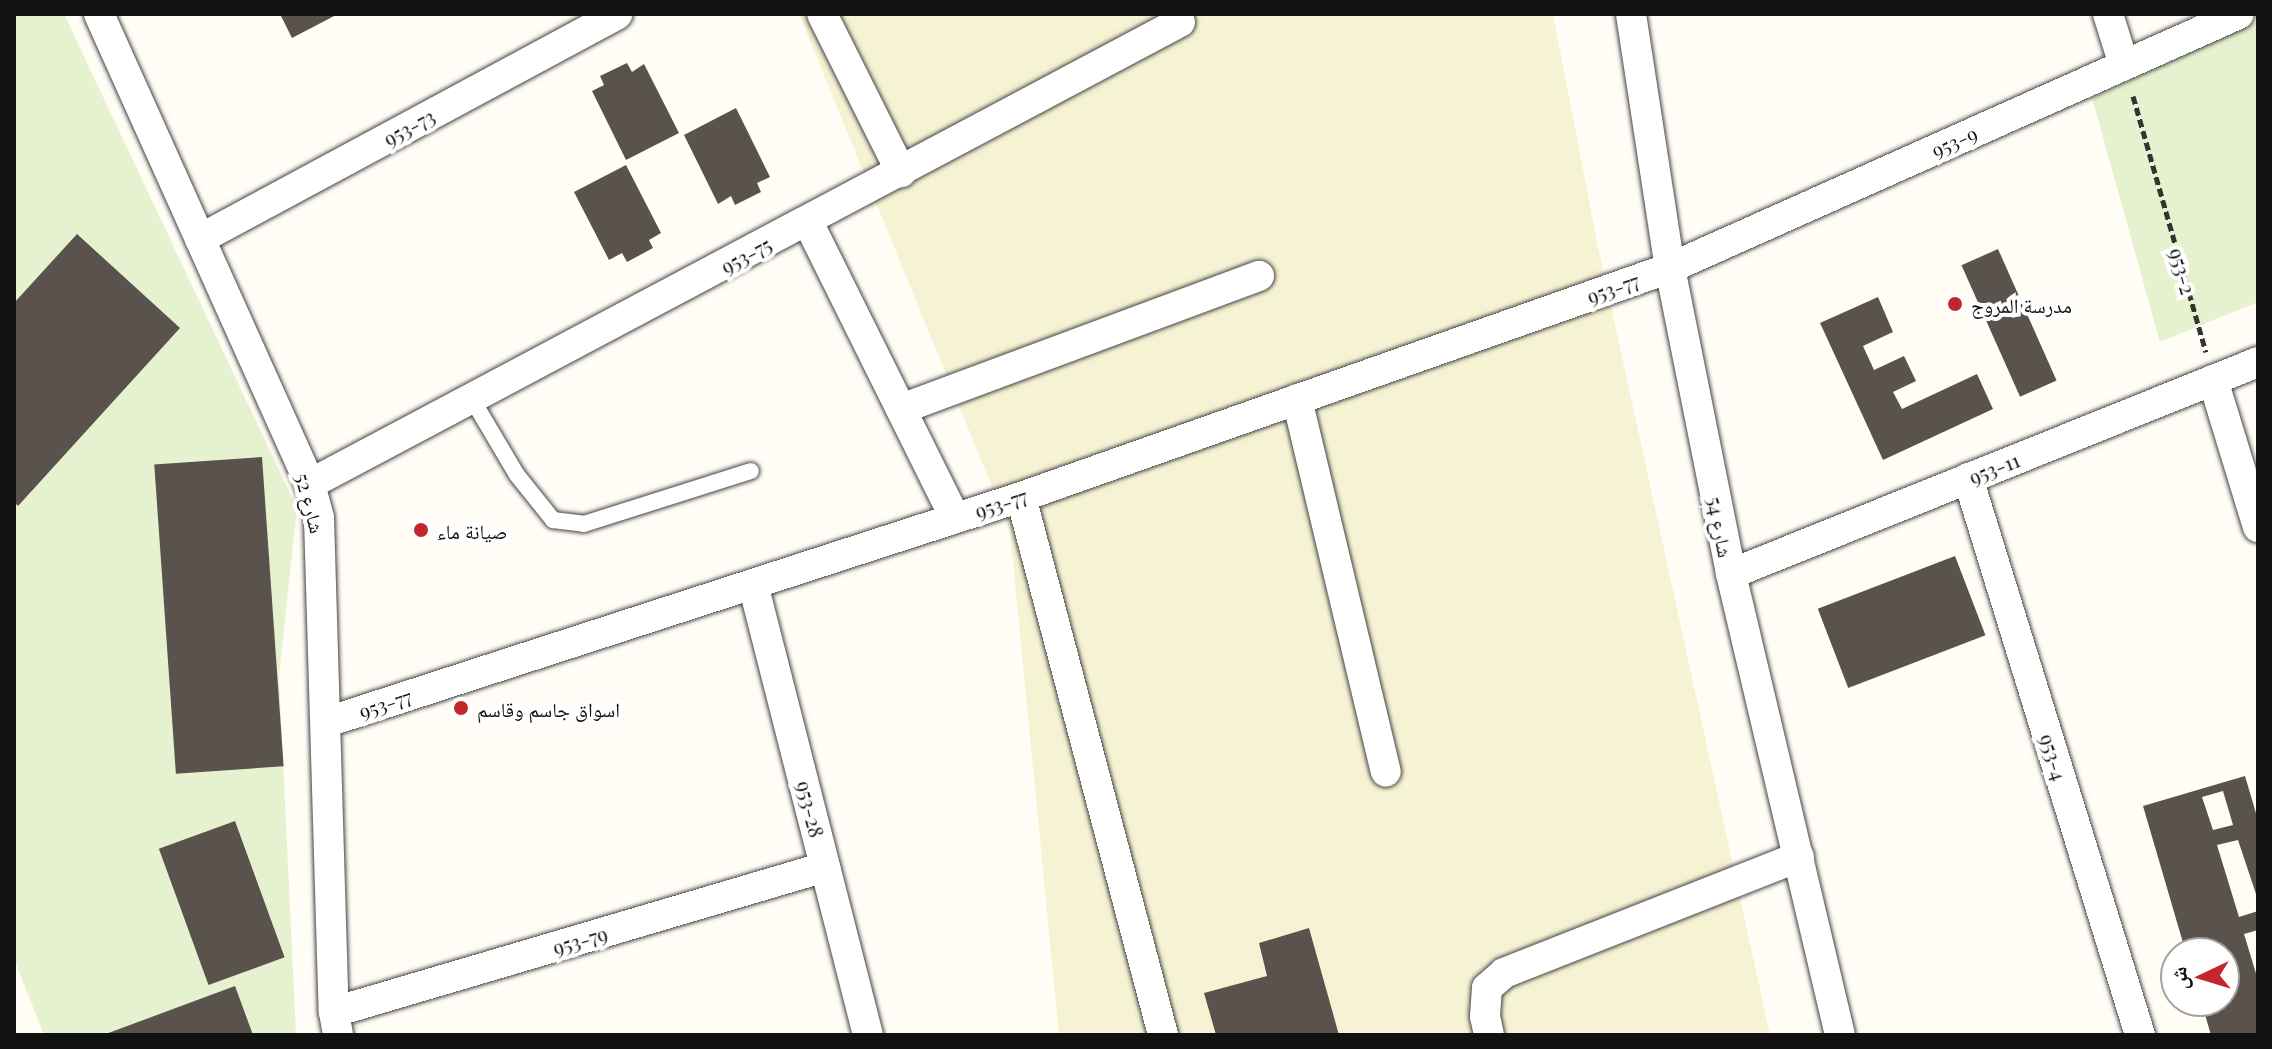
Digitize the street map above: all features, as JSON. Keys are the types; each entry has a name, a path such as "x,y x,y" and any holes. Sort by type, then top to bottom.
{"street":[{"name":"شارع 52","path":"99,14 310,484 323,549 336,1024"},
{"name":"953-73","path":"200,239 617,14"},
{"path":"822,14 901,172"},
{"name":"شارع 54","path":"1631,14 1670,268 1731,574 1840,1035"},
{"path":"2108,14 2124,65"},
{"name":"953-9","path":"1670,268 2239,14"},
{"name":"953-75","path":"310,484 1180,22"},
{"path":"808,222 955,518"},
{"name":"953-77","path":"327,722 1021,497 1670,268"},
{"path":"901,409 1259,276"},
{"name":"953-11","path":"1731,574 2258,362"},
{"path":"2213,380 2258,527"},
{"path":"1297,399 1386,772"},
{"name":"953-4","path":"1968,478 2140,1035"},
{"path":"1021,497 1163,1035"},
{"name":"953-28","path":"753,584 868,1035"},
{"path":"1489,1035 1485,1016 1487,988 1504,973 1799,857"},
{"name":"953-79","path":"336,1024 825,867"}],"lane":[{"path":"472,399 517,475 553,520 584,524 751,471"}],"path":[{"name":"953-2","path":"2124,65 2213,380"}],"shaded area":[{"path":"799,14 1553,14 1597,242 1770,1035 1059,1035 1010,531"}],"green space":[{"path":"14,14 64,14 297,508 279,675 296,1035 44,1035 14,959"},
{"path":"2258,21 2258,302 2160,342 2092,98"}],"building":[{"path":"280,14 338,14 292,38"},
{"path":"627,63 632,72 644,64 679,133 626,160 592,91 604,85 600,76"},
{"path":"736,108 770,177 757,183 761,192 735,205 731,196 718,204 684,135"},
{"path":"626,165 661,233 649,240 653,248 627,262 622,253 609,260 574,192"},
{"path":"77,234 180,328 18,506 14,502 14,303"},
{"path":"1998,249 2057,381 2020,397 1961,265"},
{"path":"1878,297 1893,332 1863,346 1874,370 1904,356 1916,381 1893,392 1902,409 1977,374 1993,409 1883,460 1820,323"},
{"path":"262,457 284,766 176,774 154,465"},
{"path":"1955,556 1985,635 1848,688 1818,609"},
{"path":"2245,776 2258,820 2258,900 2238,840 2217,845 2239,917 2258,911 2258,930 2244,934 2258,980 2258,1035 2211,1035 2206,1017 2240,1017 2240,937 2181,937 2143,806","holes":["2223,791 2233,825 2213,830 2202,797"]},
{"path":"235,821 285,957 208,985 159,849"},
{"path":"1309,928 1339,1035 1216,1035 1204,993 1267,976 1259,943"},
{"path":"235,986 253,1035 103,1035"}],"place":[{"name":"مدرسة المروج","path":"1955,304"},
{"name":"صيانة ماء","path":"421,530"},
{"name":"اسواق جاسم وقاسم","path":"461,708"}]}
